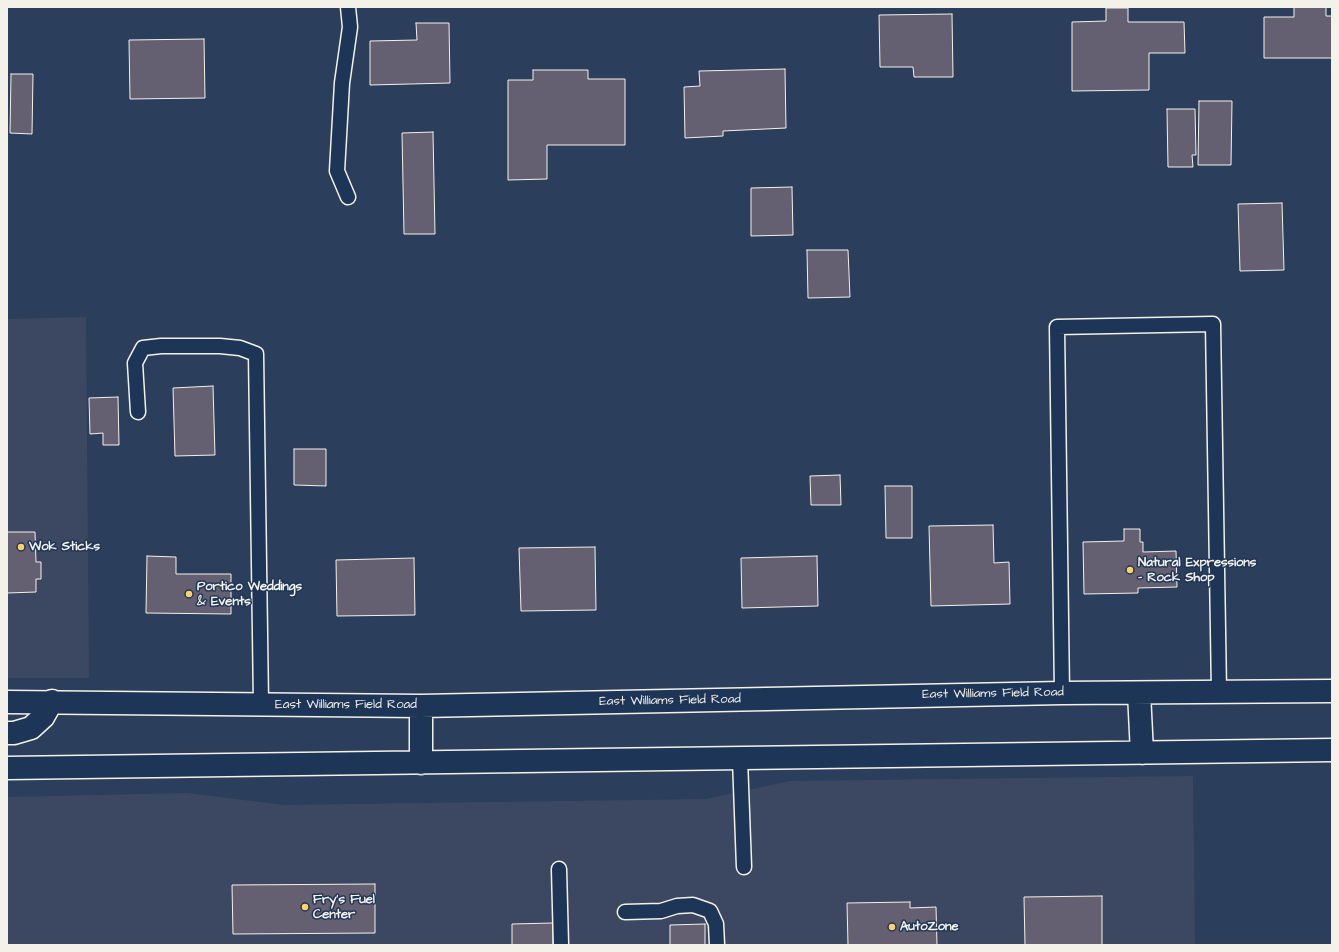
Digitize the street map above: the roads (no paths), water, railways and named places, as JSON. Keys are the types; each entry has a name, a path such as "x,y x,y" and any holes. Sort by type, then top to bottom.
{"main road":[{"name":"East Williams Field Road","path":"7,702 421,706 1062,693 1332,691"},
{"path":"1139,693 1142,753"},
{"path":"7,733 14,733 31,728 43,717 52,702"},
{"path":"421,706 421,763"},
{"path":"7,768 1332,750"}],"lane":[{"path":"348,7 350,27 342,83 337,170 348,197"},
{"path":"1062,693 1057,327 1213,324 1219,692"},
{"path":"138,412 135,363 143,348 161,346 220,346 240,348 256,354 261,704"},
{"path":"740,759 744,867"},
{"path":"559,869 561,945"},
{"path":"624,912 661,911 678,906 693,905 710,911 716,924 716,945"}],"place":[{"name":"Wok Sticks","path":"21,547"},
{"name":"Natural Expressions - Rock Shop","path":"1130,570"},
{"name":"Portico Weddings & Events","path":"189,594"},
{"name":"Fry's Fuel Center","path":"305,907"},
{"name":"AutoZone","path":"892,927"}]}
